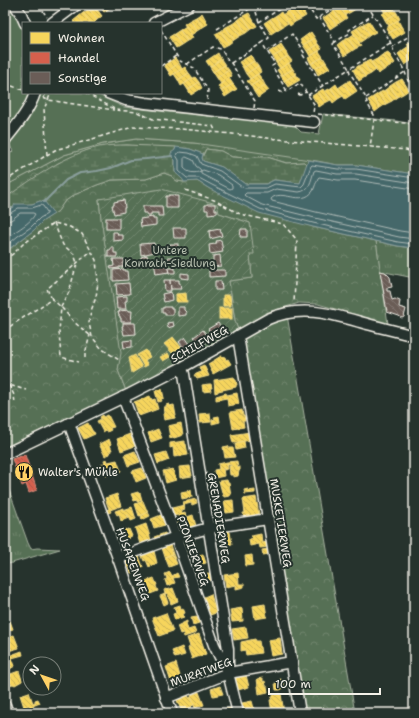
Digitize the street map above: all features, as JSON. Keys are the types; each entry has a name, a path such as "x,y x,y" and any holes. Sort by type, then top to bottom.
{"street":[{"path":"15,5 25,22"},
{"path":"50,21 76,5"},
{"path":"156,22 189,5"},
{"path":"111,94 126,100 139,102 313,119"},
{"path":"5,140 22,118 33,99 39,96"},
{"name":"SCHILFWEG","path":"5,454 181,368 237,336 275,316 284,313 294,311 323,312 414,336"},
{"name":"MUSKETIERWEG","path":"237,336 300,713"},
{"name":"GRENADIERWEG","path":"181,368 184,374 228,649 228,673"},
{"name":"PIONIERWEG","path":"123,397 176,537 214,645 228,673 238,713"},
{"name":"HUSARENWEG","path":"69,423 172,713"},
{"path":"118,558 176,537 209,528 268,519"},
{"name":"MURATWEG","path":"166,698 228,673 292,662"},
{"path":"5,705 8,713"}],"path":[{"path":"39,5 50,21"},
{"path":"217,29 254,5 259,22 269,38 231,63"},
{"path":"259,22 286,5"},
{"path":"307,5 316,19 336,7 334,5"},
{"path":"368,5 389,39 414,90"},
{"path":"335,42 350,33 349,30 373,15"},
{"path":"319,17 335,42 333,44 366,98 367,103 374,115 370,147"},
{"path":"162,32 180,61 194,68 208,90 207,103"},
{"path":"392,47 414,33"},
{"path":"267,51 292,34 305,54 303,55 322,86"},
{"path":"262,43 276,64 272,66 287,91"},
{"path":"308,95 390,43"},
{"path":"187,64 213,47 221,49 255,100 254,108"},
{"path":"162,65 177,55"},
{"path":"366,98 405,72"},
{"path":"408,80 414,75"},
{"path":"279,91 282,93 287,91 300,82 314,104 313,119 374,120 414,124"},
{"path":"5,85 22,90"},
{"path":"298,94 300,95 306,92"},
{"path":"47,155 44,109 51,94"},
{"path":"88,94 116,110"},
{"path":"39,96 48,100 137,112 153,119 213,126 216,132"},
{"path":"5,181 55,150 133,127 216,132 414,152"},
{"path":"185,190 214,200 240,214 283,224 297,240 294,311"},
{"path":"54,223 63,244 74,254 78,262 69,292 61,307 59,332 61,357 79,362"},
{"path":"5,260 23,244 54,223 70,227 82,234 96,260 98,282 96,297 89,323 92,337"},
{"path":"91,251 47,289 52,299 74,322 90,335 102,349 119,360"},
{"path":"5,331 52,299"},
{"path":"85,358 90,335"},
{"path":"5,382 9,385 26,390"},
{"path":"9,385 14,395 15,403"}],"green space":[{"path":"5,5 11,5 22,25 22,94 31,94 10,129 5,132"},
{"path":"37,94 97,94 124,107 293,124 301,132 319,134 323,114 414,124 414,174 356,165 338,165 194,143 136,139 103,144 64,155 5,186 5,159 13,151 9,144"},
{"path":"136,139 194,143 306,155 308,160 307,165 304,162 287,163 267,157 232,157 221,151 206,149 203,154 190,149 172,147 127,145 100,147 86,151 58,163 5,198 5,186 64,155 103,144"},
{"path":"127,145 176,147 171,156 175,160 175,172 184,182 177,181 172,176 164,173 146,179 112,180 74,195 64,202 54,214 46,204 40,201 10,208 5,215 5,198 62,161 99,147"},
{"path":"206,149 221,151 232,157 267,157 286,163 304,162 307,165 300,183 274,180 266,184 245,184 222,167 203,161 202,158"},
{"path":"164,173 172,176 177,181 197,181 210,189 313,227 376,241 388,324 318,304 299,303 269,312 238,330 235,321 229,281 252,278 250,223 219,213 99,199 122,353 118,370 126,391 5,447 5,252 34,230 43,221 58,211 64,202 74,195 112,180 146,179"},
{"name":"Untere Konrath-Siedlung","path":"161,189 217,204 219,213 250,223 254,254 250,254 252,278 229,281 235,321 238,330 126,391 118,370 121,353 99,199"},
{"path":"376,241 414,248 414,278 380,271"},
{"path":"287,315 355,713 303,713 242,339 245,335"},
{"path":"5,479 31,549 60,549 5,565 5,548 7,548 8,543 5,537"}],"water":[{"path":"176,147 190,149 203,154 203,161 222,167 245,184 266,184 274,180 300,183 308,160 338,165 356,165 414,174 414,248 398,246 313,227 259,213 197,181 184,182 175,172 175,160 171,156 171,153"},
{"path":"40,201 45,202 54,214 43,221 34,230 5,252 5,215 10,208 13,208 15,204 32,204"}],"building: Wohnen":[{"path":"94,5 102,16 97,20 89,9"},
{"path":"99,5 107,5 110,8 104,12"},
{"path":"300,5 306,16 301,19 293,8"},
{"path":"339,5 347,5 351,12 345,15"},
{"path":"347,5 355,5 357,8 351,12"},
{"path":"384,5 396,5 385,13 381,7"},
{"path":"340,7 347,18 341,22 334,11"},
{"path":"393,7 397,13 385,20 382,14"},
{"path":"293,8 301,19 295,22 288,11"},
{"path":"89,9 97,20 95,22 90,22 83,13"},
{"path":"288,11 295,22 290,26 282,15"},
{"path":"334,11 341,22 336,25 329,14"},
{"path":"281,12 288,23 282,27 275,16"},
{"path":"83,13 90,22 82,22 78,17"},
{"path":"202,13 208,24 203,27 196,17"},
{"path":"249,13 257,26 251,29 243,16"},
{"path":"397,13 400,19 389,26 385,20"},
{"path":"329,14 336,25 330,29 323,18"},
{"path":"243,16 251,29 246,33 238,20"},
{"path":"275,16 282,27 277,30 270,19"},
{"path":"78,17 82,22 74,22 73,21"},
{"path":"196,17 203,27 197,31 190,20"},
{"path":"270,19 277,30 271,34 264,23"},
{"path":"190,20 197,31 191,35 184,24"},
{"path":"238,20 246,33 240,36 232,24"},
{"path":"398,20 401,26 389,33 386,28"},
{"path":"369,21 376,32 370,35 363,24"},
{"path":"232,24 240,36 234,40 226,27"},
{"path":"363,24 370,35 365,39 357,28"},
{"path":"186,26 193,38 187,41 180,30"},
{"path":"401,26 405,32 393,39 389,33"},
{"path":"226,27 234,40 229,44 221,31"},
{"path":"357,28 365,39 359,43 352,31"},
{"path":"180,30 187,41 181,45 174,34"},
{"path":"221,31 229,44 223,47 215,34"},
{"path":"311,32 315,38 303,45 300,40"},
{"path":"174,34 181,45 176,48 169,37"},
{"path":"354,34 361,46 355,49 348,38"},
{"path":"315,38 318,44 307,51 303,45"},
{"path":"348,38 355,49 349,53 342,41"},
{"path":"413,40 414,42 414,54 407,44"},
{"path":"342,41 349,53 344,56 337,45"},
{"path":"281,44 285,50 273,57 269,52"},
{"path":"318,44 322,49 310,56 307,51"},
{"path":"409,46 414,54 414,59 411,61 403,50"},
{"path":"285,50 288,56 276,63 273,57"},
{"path":"403,50 411,61 405,65 398,54"},
{"path":"319,51 323,57 311,64 308,58"},
{"path":"388,52 395,63 390,67 382,55"},
{"path":"218,53 221,59 210,67 206,61"},
{"path":"251,55 254,61 243,68 239,62"},
{"path":"382,55 390,67 384,70 377,59"},
{"path":"288,56 292,61 280,69 276,63"},
{"path":"323,57 326,62 315,69 311,64"},
{"path":"175,58 179,63 168,71 164,65"},
{"path":"221,59 225,65 213,72 210,67"},
{"path":"377,59 384,70 378,74 371,62"},
{"path":"370,60 376,70 371,74 364,63"},
{"path":"254,61 258,66 246,74 243,68"},
{"path":"326,62 330,68 318,75 315,69"},
{"path":"179,63 182,69 171,76 168,71"},
{"path":"289,63 293,69 281,76 277,70"},
{"path":"364,63 371,74 365,77 358,66"},
{"path":"225,65 229,70 217,78 213,72"},
{"path":"258,66 261,72 250,79 246,74"},
{"path":"358,66 365,77 359,81 353,70"},
{"path":"185,67 189,73 178,80 174,74"},
{"path":"293,69 296,74 284,81 281,76"},
{"path":"229,70 232,76 221,84 217,78"},
{"path":"189,73 193,78 181,86 178,80"},
{"path":"258,74 262,79 251,86 247,81"},
{"path":"296,74 300,80 288,87 284,81"},
{"path":"195,77 199,82 188,90 184,84"},
{"path":"229,78 233,84 221,91 218,86"},
{"path":"262,79 265,85 254,92 251,86"},
{"path":"402,79 409,90 403,94 396,82"},
{"path":"350,80 357,91 351,95 344,84"},
{"path":"199,82 202,88 191,95 188,90"},
{"path":"396,82 403,94 397,97 390,86"},
{"path":"233,84 237,89 225,97 221,91"},
{"path":"336,84 343,96 338,99 331,88"},
{"path":"344,84 351,95 345,99 338,88"},
{"path":"265,85 269,90 258,98 254,92"},
{"path":"390,86 397,97 392,101 385,90"},
{"path":"331,88 338,99 333,103 325,91"},
{"path":"323,89 331,100 325,103 318,92"},
{"path":"385,90 392,101 386,104 379,93"},
{"path":"318,92 325,103 319,107 312,96"},
{"path":"379,93 386,104 380,108 373,97"},
{"path":"373,97 380,108 375,112 368,100"},
{"path":"186,293 187,302 176,302 176,294"},
{"path":"223,295 230,295 231,306 223,306"},
{"path":"219,308 232,308 232,319 219,319"},
{"path":"173,337 181,347 172,353 164,344"},
{"path":"146,350 150,357 145,360 148,365 144,367 137,355"},
{"path":"168,353 170,357 163,361 160,357"},
{"path":"135,355 142,367 132,373 129,358"},
{"path":"221,356 225,357 226,360 228,359 231,364 213,374 208,364"},
{"path":"204,365 209,376 197,379 194,375 201,372 199,367"},
{"path":"234,377 237,385 236,387 215,393 214,380"},
{"path":"211,384 211,391 203,392 202,385"},
{"path":"162,389 164,398 161,399 162,401 158,402 155,391"},
{"path":"226,393 227,395 237,393 239,404 228,406 227,398 216,400 216,396"},
{"path":"150,396 152,400 155,399 158,409 139,416 134,402"},
{"path":"169,404 169,406 174,405 176,416 175,418 164,420 164,407"},
{"path":"242,410 245,421 243,421 244,427 233,429 230,412"},
{"path":"210,413 211,422 200,423 199,414"},
{"path":"103,415 104,417 108,415 114,427 110,428 111,430 107,432 106,430 103,432 97,421 101,419 100,417"},
{"path":"219,416 220,422 212,424 212,420 215,419 214,417"},
{"path":"88,423 95,434 84,439 78,428"},
{"path":"181,423 183,435 170,438 168,426"},
{"path":"158,429 162,438 151,442 148,433"},
{"path":"250,432 251,440 233,443 231,435"},
{"path":"130,434 135,446 121,451 117,439"},
{"path":"109,439 112,450 110,450 110,454 105,456 99,444"},
{"path":"185,441 188,455 174,457 173,447 170,448 170,443"},
{"path":"244,441 245,448 236,450 235,444"},
{"path":"228,446 229,448 233,448 235,457 225,458 223,447"},
{"path":"135,451 140,462 128,466 124,455"},
{"path":"166,452 169,460 158,464 155,455"},
{"path":"107,459 108,462 117,460 121,471 117,472 114,465 115,469 112,470 112,473 106,476 101,465 105,463 104,460"},
{"path":"237,461 238,468 240,467 240,470 238,476 233,477 233,475 230,475 229,466 231,465 227,465 227,462"},
{"path":"227,462 228,469 224,470 223,468 224,476 215,478 214,470 219,469 218,464"},
{"path":"190,466 192,476 180,478 179,467"},
{"path":"142,468 146,478 136,482 132,471"},
{"path":"173,469 176,480 166,483 163,471"},
{"path":"227,480 231,495 224,497 219,481"},
{"path":"248,489 248,491 255,490 255,493 245,494 244,490"},
{"path":"191,490 192,497 182,499 181,492"},
{"path":"138,492 139,494 140,493 142,500 137,502 137,500 134,501 131,494"},
{"path":"117,494 121,506 110,510 111,512 107,513 106,510 109,509 105,498"},
{"path":"256,497 259,515 244,518 243,513 245,513 243,499"},
{"path":"196,499 197,503 192,505 191,503 184,505 183,502"},
{"path":"233,500 234,512 226,513 224,501"},
{"path":"143,501 148,513 139,516 135,504"},
{"path":"184,505 185,509 181,510 182,514 185,513 186,516 179,518 178,515 174,516 172,508"},
{"path":"132,507 136,519 131,521 128,515 127,515 129,518 121,521 119,514 117,515 115,511"},
{"path":"148,512 150,516 142,520 141,516"},
{"path":"161,515 165,525 154,528 151,519"},
{"path":"193,515 196,526 189,528 188,524 176,527 174,521"},
{"path":"146,524 151,540 140,544 135,528"},
{"path":"125,529 129,529 132,536 120,540 118,533"},
{"path":"228,529 232,544 221,546 220,539 218,538 219,534 222,534 221,530"},
{"path":"165,533 167,537 156,541 154,537"},
{"path":"261,534 262,543 267,542 268,547 260,548 259,544 250,546 249,539 252,538 251,536"},
{"path":"194,540 197,551 186,554 183,544"},
{"path":"170,545 173,554 165,557 162,548"},
{"path":"268,549 269,554 263,555 262,550"},
{"path":"154,551 157,563 149,567 146,560 144,561 142,556"},
{"path":"173,554 177,564 169,567 165,557"},
{"path":"203,554 206,563 196,566 193,556"},
{"path":"252,555 253,565 245,566 245,556"},
{"path":"139,556 143,567 138,568 139,570 131,573 126,562 128,562 127,560"},
{"path":"170,572 172,576 177,573 179,577 173,578 175,583 167,586 165,574"},
{"path":"210,573 211,580 202,581 201,574"},
{"path":"238,573 239,584 244,584 244,587 236,589 236,585 226,587 224,575"},
{"path":"154,578 158,591 145,596 140,587 140,583"},
{"path":"173,588 178,601 171,604 167,593 165,594 164,590"},
{"path":"165,594 168,603 164,605 160,596"},
{"path":"211,594 216,613 207,616 205,609 208,608 204,597"},
{"path":"265,604 267,617 255,619 253,606"},
{"path":"180,605 181,609 183,608 185,613 183,614 184,617 175,620 173,614 176,613 174,607"},
{"path":"242,608 243,621 232,622 230,610"},
{"path":"166,613 173,631 159,636 152,618"},
{"path":"197,617 199,623 193,625 191,618"},
{"path":"10,621 13,629 5,632 5,623"},
{"path":"187,621 186,623 188,630 194,628 196,633 184,637 183,633 180,634 177,626"},
{"path":"246,627 248,638 234,640 232,629"},
{"path":"199,634 206,654 192,659 188,648 190,647 187,638"},
{"path":"14,635 19,648 8,651 5,638"},
{"path":"280,638 282,654 271,656 268,640"},
{"path":"255,639 256,641 259,641 261,653 246,655 245,650 241,651 241,642"},
{"path":"182,647 185,655 175,658 172,651"},
{"path":"22,651 23,655 12,658 11,655"},
{"path":"12,658 15,666 8,670 7,667 5,668 5,660"},
{"path":"176,663 181,679 171,682 166,667"},
{"path":"19,671 22,681 15,685 13,684 6,686 5,676"},
{"path":"246,675 249,687 238,690 235,678"},
{"path":"263,678 263,682 265,681 268,692 259,694 257,679"},
{"path":"280,679 282,683 284,682 284,687 280,690 276,690 275,683 280,682"},
{"path":"220,686 223,694 213,696 211,689"},
{"path":"199,692 204,705 195,708 191,695"},
{"path":"188,694 194,705 181,710 176,698"},
{"path":"281,694 284,713 272,713 270,700 272,699 271,698 273,695"},
{"path":"20,695 30,696 33,703 38,699 40,703 30,707 29,705 24,707"},
{"path":"252,701 255,712 257,713 245,713 242,703"},
{"path":"231,708 232,713 217,713 217,711"},
{"path":"33,709 34,713 21,713"}],"building: Handel":[{"name":"Walter's Mühle","path":"25,455 37,490 29,493 26,484 22,486 12,459"}],"building: Sonstige":[{"path":"166,196 178,196 178,208 166,208"},
{"path":"124,200 124,212 114,214 112,205 114,205 114,202"},
{"path":"215,204 215,210 217,210 217,213 208,214 208,210 205,210 205,205"},
{"path":"143,206 162,206 163,216 158,216 158,213 151,213 151,215 147,215 147,213 143,213"},
{"path":"153,217 153,219 156,219 156,225 141,227 140,219"},
{"path":"106,218 119,218 119,229 106,229"},
{"path":"173,228 186,228 186,238 174,238"},
{"path":"220,229 222,236 210,239 209,231"},
{"path":"241,229 247,229 247,237 240,237"},
{"path":"113,232 117,232 118,235 123,235 123,240 113,241"},
{"path":"221,240 223,252 210,254 209,245 215,244 217,243 216,241"},
{"path":"154,243 155,252 141,255 140,244"},
{"path":"170,244 178,244 178,249 170,249"},
{"path":"111,247 114,247 114,253 117,253 117,257 108,257 108,250 111,250"},
{"path":"147,255 148,260 141,261 141,257"},
{"path":"220,255 221,266 213,267 213,256"},
{"path":"168,257 176,257 176,262 168,262"},
{"path":"113,259 124,259 125,263 123,263 123,267 111,269 110,267 114,266"},
{"path":"166,260 169,272 156,274 154,262"},
{"path":"168,268 175,268 175,273 169,273"},
{"path":"124,269 124,271 127,271 128,280 113,281 113,270"},
{"path":"209,270 225,270 225,276 209,277"},
{"path":"380,271 385,272 390,277 392,287 387,288 387,291 390,291 392,300 395,299 400,301 399,307 406,309 404,317 402,318 387,312"},
{"path":"181,273 189,274 189,279 181,278"},
{"path":"164,280 170,280 171,291 165,291"},
{"path":"170,280 179,280 181,289 171,289"},
{"path":"215,281 221,281 222,290 215,290"},
{"path":"129,283 130,294 117,295 116,284"},
{"path":"171,292 172,300 164,302 162,294"},
{"path":"127,296 127,301 125,301 126,309 117,309 116,297"},
{"path":"171,307 171,309 173,309 173,315 165,315 165,313 162,313 162,308"},
{"path":"178,307 184,307 186,315 178,316"},
{"path":"129,310 132,311 131,322 121,322 118,312"},
{"path":"173,322 174,326 168,328 167,323"},
{"path":"123,323 135,323 136,334 124,335 122,326"},
{"path":"218,323 224,334 220,337 219,335 214,338 208,329"},
{"path":"203,330 210,339 200,348 196,343 198,341 194,337"},
{"path":"185,337 192,347 189,352 186,351 179,342"},
{"path":"132,340 132,347 124,348 123,341"}],"waterway":[{"path":"44,202 66,180 80,173 111,168 131,160 172,156"}],"place":[{"name":"Walter's Mühle","path":"24,472"}]}
